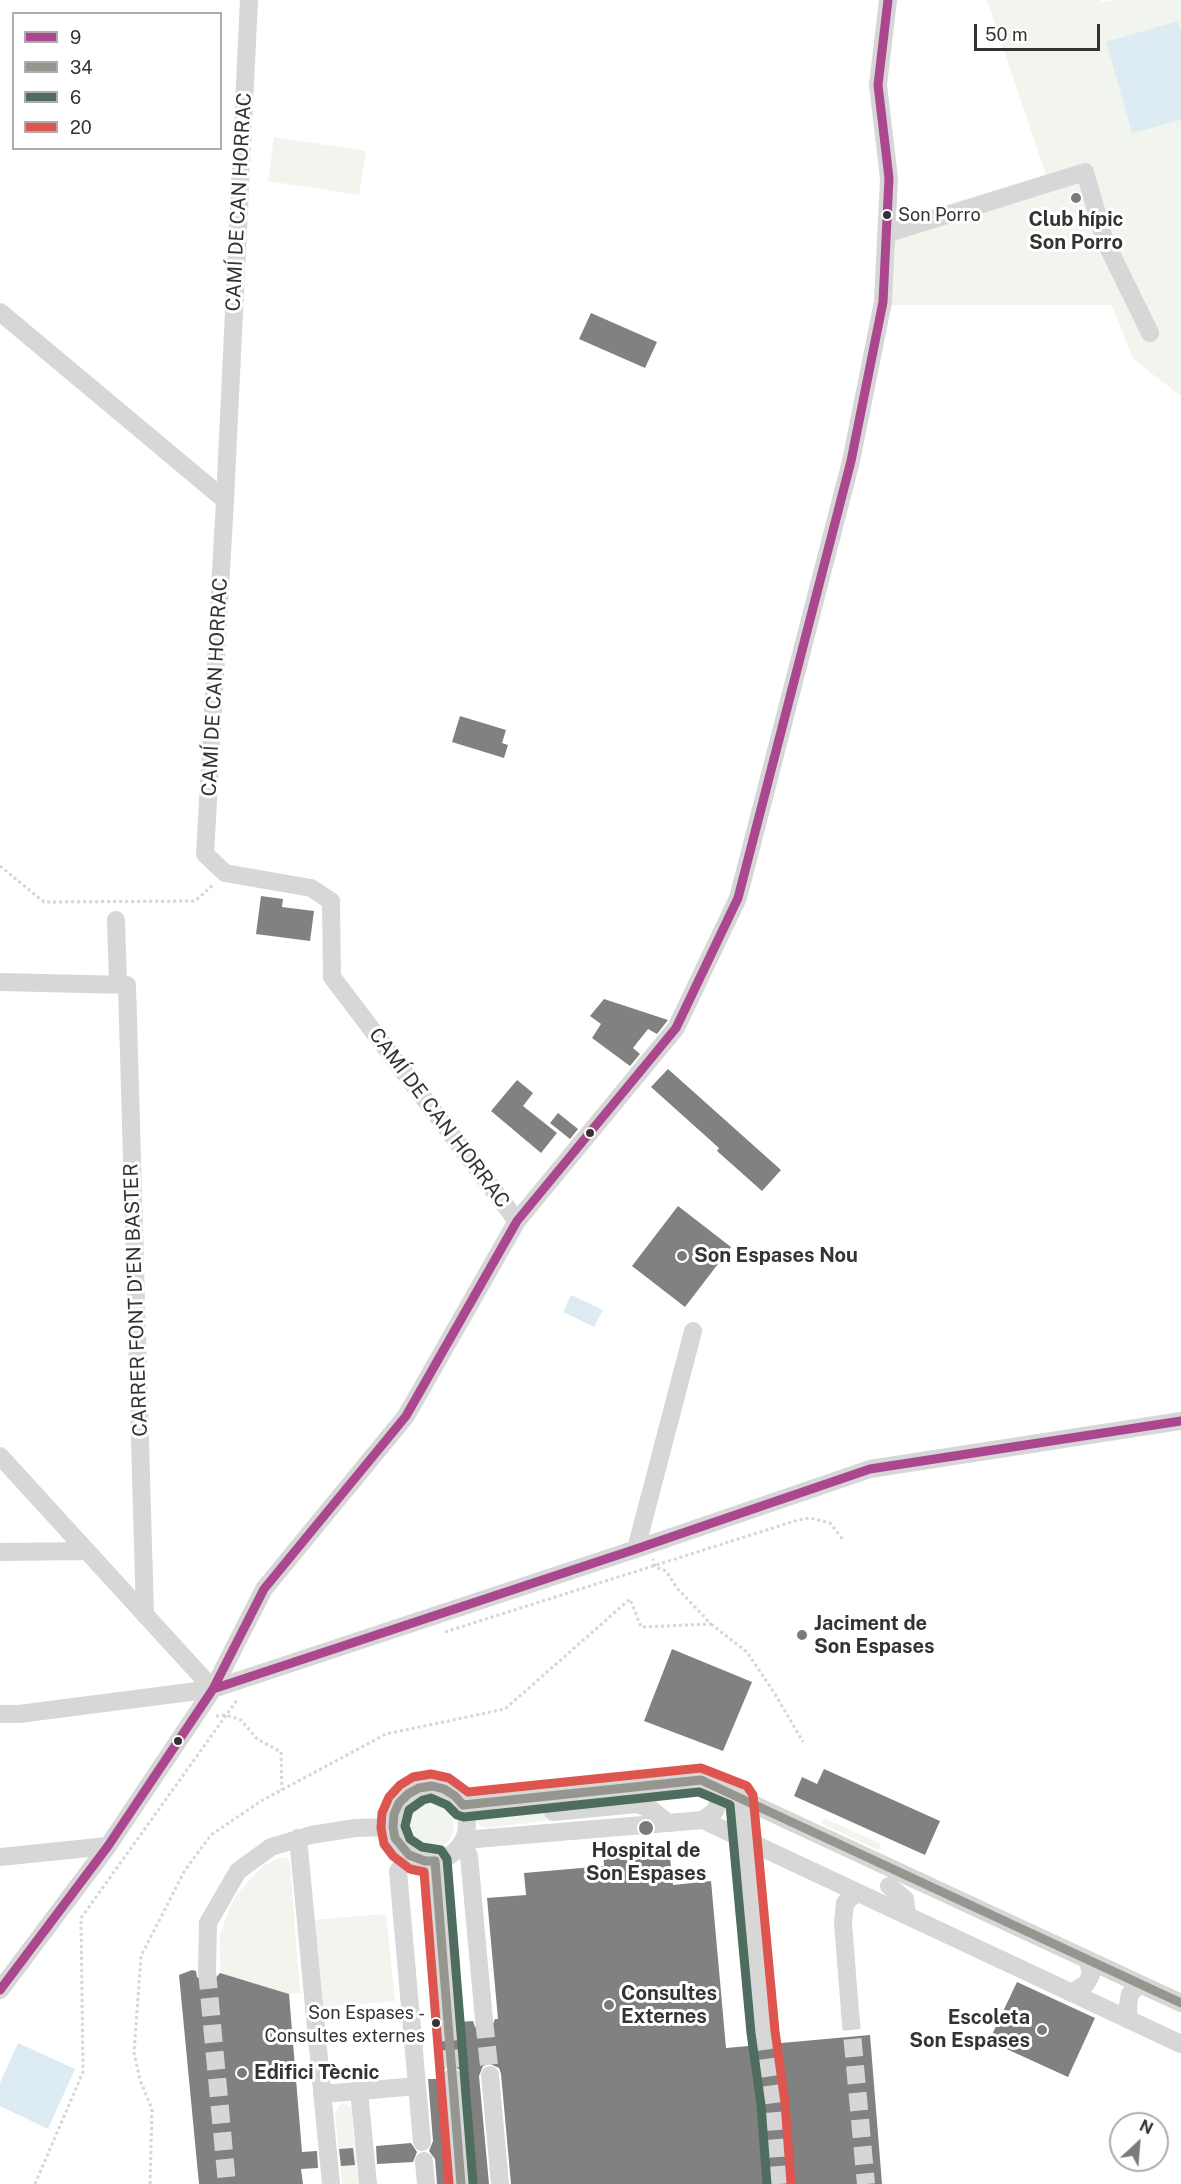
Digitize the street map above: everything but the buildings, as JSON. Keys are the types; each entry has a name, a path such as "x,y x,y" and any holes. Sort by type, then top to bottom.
{"street":[{"name":"CAMÍ DE CAN HORRAC","path":"249,0 205,854 225,873 311,888 331,901 332,977 517,1221"},
{"path":"0,1990 108,1846 213,1689 264,1589 406,1416 517,1221 676,1028 738,898 851,460 883,302 889,178 878,85 888,0"},
{"path":"886,234 1085,172 1105,241 1150,333"},
{"path":"0,312 225,500"},
{"name":"CARRER FONT D'EN BASTER","path":"116,920 123,985 145,1615"},
{"path":"0,982 123,985"},
{"path":"642,1547 693,1331"},
{"path":"0,1714 19,1714 213,1689 642,1547 870,1468 1181,1421"},
{"path":"0,1456 213,1689"},
{"path":"0,1552 87,1551"},
{"path":"463,1806 701,1780 1181,2003"},
{"path":"432,1786 444,1789 455,1796 463,1806 468,1829 464,1841 447,1858 426,1861 409,1855 395,1838 394,1814 399,1803 419,1788 432,1786"},
{"path":"703,1820 715,1811 719,1801 718,1788"},
{"path":"741,1797 763,2032"},
{"path":"553,1812 637,1804 652,1810 667,1822"},
{"path":"464,1841 703,1820 1181,2044"},
{"path":"207,1971 208,1923 238,1871 271,1847 311,1834 355,1828 393,1827"},
{"path":"298,1838 331,2184"},
{"path":"464,1841 468,1856 484,2020"},
{"path":"0,1857 108,1846"},
{"path":"409,1855 398,1871 422,2142"},
{"path":"435,1861 448,2023"},
{"path":"889,1886 905,1899 907,1916"},
{"path":"850,2012 843,1923 845,1903 857,1892"},
{"path":"1071,1993 1086,1984 1091,1975 1088,1960"},
{"path":"1129,2020 1130,1994 1140,1984"},
{"path":"490,2075 500,2184"},
{"path":"452,2078 461,2184"},
{"path":"322,2094 417,2086"},
{"path":"359,2091 368,2184"},
{"path":"424,2161 426,2184"}],"path":[{"path":"0,866 44,902 195,901 225,873"},
{"path":"442,1633 810,1518 830,1522 844,1541"},
{"path":"642,1547 655,1567 666,1571 677,1588 711,1624 747,1652 803,1742"},
{"path":"150,2184 152,2109 140,2080 134,2053 141,1956 185,1870 211,1835 261,1801 386,1734 505,1709 630,1599 641,1627 711,1624"},
{"path":"35,2184 83,2072 81,1918 240,1696"},
{"path":"200,1708 214,1716 226,1715 241,1720 257,1739 280,1752 282,1790"}],"shaded area":[{"name":"Club hípic Son Porro","path":"987,0 1101,0 1102,2 1181,0 1181,396 1134,360 1111,305 892,305 895,220 1046,175"},
{"path":"1178,21 1181,32 1181,120 1132,133 1106,42"},
{"path":"274,137 366,151 359,195 268,181"},
{"path":"571,1295 603,1310 594,1327 563,1312"},
{"path":"429,1800 447,1807 454,1825 447,1843 429,1850 411,1843 404,1825 411,1807"},
{"path":"546,1806 546,1821 485,1828 476,1821 480,1813"},
{"path":"824,1818 881,1844 878,1850 822,1824"},
{"path":"280,1858 287,1858 290,1863 300,1993 289,1994 220,1973 220,1934 237,1894 263,1866"},
{"path":"386,1914 395,2001 321,2007 312,1920"},
{"path":"18,2043 75,2069 48,2129 0,2106 0,2083"},
{"path":"342,2103 351,2108 358,2184 342,2184 335,2113"}],"tunnel":[{"path":"207,1971 227,2184"},
{"path":"850,2012 866,2184"},
{"path":"484,2020 490,2075"},
{"path":"448,2023 452,2077"},
{"path":"763,2032 773,2104 779,2184"}],"transit line":[{"name":"9","path":"0,1990 108,1846 213,1689 264,1589 406,1416 517,1221 676,1028 738,898 851,461 883,302 889,178 878,85 888,0"},
{"name":"9","path":"213,1689 870,1469 1181,1421"},
{"name":"20","path":"449,2184 424,1872 410,1869 393,1856 384,1844 381,1828 382,1813 389,1797 400,1785 413,1777 431,1774 449,1778 468,1792 701,1768 747,1786 753,1795 775,2031 785,2103 791,2183"},
{"name":"34","path":"461,2184 435,1861 425,1861 409,1855 395,1838 393,1827 394,1814 399,1803 419,1788 432,1786 444,1789 463,1805 701,1780 1181,2003"},
{"name":"6","path":"473,2183 447,1859 441,1850 422,1847 410,1839 405,1826 409,1810 423,1800 431,1798 447,1805 457,1815 464,1817 699,1792 730,1805 767,2184"}],"place":[{"name":"Club hípic Son Porro","path":"1076,198"},
{"name":"Son Porro","path":"887,215"},
{"name":"Son Espases Nou","path":"682,1256"},
{"name":"Jaciment de Son Espases","path":"802,1635"},
{"name":"Hospital de Son Espases","path":"646,1828"},
{"name":"Consultes Externes","path":"609,2005"},
{"name":"Son Espases - Consultes externes","path":"436,2023"},
{"name":"Escoleta Son Espases","path":"1042,2030"},
{"name":"Edifici Tècnic","path":"242,2073"}]}
